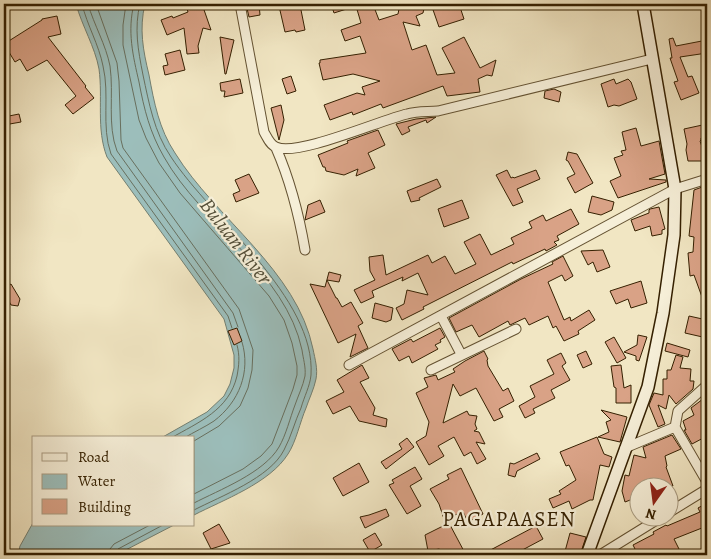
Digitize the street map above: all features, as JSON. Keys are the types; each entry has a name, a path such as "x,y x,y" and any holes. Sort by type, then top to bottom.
{"main road":[{"path":"588,555 624,448 648,387 663,313 674,235 676,189 643,4"}],"street":[{"path":"240,4 264,132 276,148 286,172 301,224 305,250"},
{"path":"276,148 288,149 306,146 408,113 438,111 652,59"},
{"path":"349,365 676,189 707,179"},
{"path":"441,316 461,354"},
{"path":"431,370 516,329"},
{"path":"707,385 678,411 675,427 707,482"},
{"path":"624,448 675,427"},
{"path":"678,507 707,489"},
{"path":"600,555 647,526"}],"water":[{"name":"Buluan River","path":"76,4 145,4 142,22 144,48 155,105 169,144 192,177 253,246 290,294 304,321 313,349 317,375 296,438 288,454 270,474 258,482 195,515 195,436 165,436 207,412 224,396 230,384 234,368 234,355 224,319 107,157 102,136 99,69"},
{"path":"32,525 172,526 116,555 18,555 20,546"}],"building":[{"path":"202,4 211,30 203,28 198,46 199,53 187,54 184,28 167,35 161,20 172,16 173,18 188,12 187,9"},
{"path":"246,4 259,4 260,15 249,17"},
{"path":"290,4 290,7 300,5 305,30 285,32 279,6"},
{"path":"331,4 365,4 367,9 374,7 379,20 398,14 400,4 425,4 423,13 416,16 420,26 403,22 412,50 426,45 437,75 455,73 442,48 464,37 480,68 496,60 492,76 487,75 478,79 480,92 447,96 443,86 383,108 381,104 353,115 352,112 330,120 324,105 357,93 365,95 362,87 380,81 353,74 323,80 320,60 366,53 360,36 345,41 341,30 361,23 356,6 334,13"},
{"path":"431,4 459,4 464,19 439,27"},
{"path":"57,16 61,34 48,37 94,98 73,114 65,105 76,96 47,60 27,71 20,59 15,62 4,44 42,19"},
{"path":"220,37 234,40 226,74 225,74"},
{"path":"673,38 676,46 707,40 707,53 680,57 688,77 692,76 699,93 681,100 674,82 678,81 670,58 672,58 669,39"},
{"path":"180,50 185,70 165,75 163,66 168,65 165,54"},
{"path":"291,76 296,91 287,94 282,79"},
{"path":"240,79 243,93 224,97 225,91 221,91 220,83"},
{"path":"614,79 616,84 628,79 631,82 637,99 619,106 608,107 601,84"},
{"path":"554,89 561,92 559,102 544,98 545,91"},
{"path":"281,105 284,120 279,140 271,108"},
{"path":"19,114 21,122 4,125 4,117"},
{"path":"436,117 427,123 426,120 408,127 410,131 402,135 396,124 416,119"},
{"path":"707,124 707,136 701,138 700,141 707,161 688,161 684,129"},
{"path":"636,128 641,146 659,141 665,174 649,179 666,180 666,182 618,198 610,181 621,176 614,158 623,155 621,151 626,150 622,132"},
{"path":"378,130 385,145 368,153 375,168 356,176 358,169 344,175 326,171 325,167 323,167 318,155 348,143 347,141"},
{"path":"568,152 577,154 593,183 575,193 567,178 575,174 566,160"},
{"path":"507,170 511,178 514,178 536,170 540,179 517,189 523,202 513,206 496,175"},
{"path":"249,174 259,193 236,202 233,194 240,191 235,180"},
{"path":"437,179 441,187 419,198 420,200 411,202 407,191"},
{"path":"705,186 705,191 707,190 707,308 694,275 690,276 688,253 693,252 694,237 689,236 694,190"},
{"path":"592,196 614,202 612,210 601,215 588,212"},
{"path":"320,200 325,212 305,220 308,205"},
{"path":"462,200 469,218 444,227 438,209"},
{"path":"659,207 665,229 662,230 662,234 652,236 650,226 635,231 631,220 649,213 650,209"},
{"path":"571,209 579,224 557,236 559,240 554,242 557,245 513,264 512,262 423,307 424,309 402,320 396,308 404,304 407,290 428,295 418,273 402,281 403,277 372,291 374,297 361,303 354,290 375,280 370,271 369,257 383,255 386,275 428,255 432,263 445,256 455,274 476,264 464,242 480,234 491,255 514,244 511,238 532,228 529,222 543,215 546,221"},
{"path":"603,250 610,267 597,272 593,262 588,265 581,251"},
{"path":"563,256 573,276 565,281 562,275 548,282 564,320 570,317 571,321 589,310 595,320 578,331 579,334 564,341 556,326 553,328 548,316 529,325 525,318 510,325 508,321 479,337 472,325 456,332 449,318 553,264 552,262"},
{"path":"329,272 341,275 339,282 327,280 342,307 351,302 363,323 358,326 368,348 350,357 356,334 338,343 310,284 325,287"},
{"path":"641,281 647,303 631,308 628,299 616,304 610,291"},
{"path":"11,284 20,299 18,306 11,305 4,292 4,288"},
{"path":"375,303 393,308 391,320 386,322 372,318"},
{"path":"689,316 707,320 707,338 685,333"},
{"path":"237,328 242,341 234,345 228,331"},
{"path":"440,328 445,337 435,345 438,349 412,363 409,356 399,361 392,349 411,339 413,342"},
{"path":"638,335 647,337 639,361 636,360 636,356 624,352 637,345"},
{"path":"614,337 626,358 617,363 605,342"},
{"path":"667,343 690,350 688,357 665,351"},
{"path":"484,351 488,359 488,366 503,391 508,388 514,401 499,409 503,417 494,421 476,388 460,396 453,384 443,423 467,411 469,415 477,416 475,424 477,429 474,431 479,432 485,444 476,442 486,459 477,464 471,452 464,456 454,437 438,446 444,456 429,465 416,442 426,436 429,422 416,393 428,387 424,378 436,375 438,380 455,372 453,369"},
{"path":"586,351 592,364 583,368 577,355"},
{"path":"561,353 566,363 562,366 570,380 551,390 555,398 533,409 535,413 525,418 519,406 535,397 530,386 554,374 547,360"},
{"path":"676,355 683,357 680,368 691,369 690,381 694,381 693,389 676,404 669,395 666,409 658,405 665,424 658,427 649,405 654,393 663,395 663,379 667,379 667,370 671,370"},
{"path":"362,365 369,378 360,382 375,408 373,415 387,419 386,427 359,421 350,406 333,414 326,401 344,392 337,380"},
{"path":"621,365 624,388 631,385 631,403 616,403 616,388 614,387 611,366"},
{"path":"707,396 707,436 692,444 684,430 686,430 683,421 694,415 691,408"},
{"path":"601,410 627,417 620,442 598,437 609,432 606,422 611,420"},
{"path":"672,435 681,449 665,456 669,476 629,476 634,455 646,458 643,447"},
{"path":"597,437 604,454 612,457 609,467 600,465 593,500 572,509 569,501 553,508 549,499 561,494 559,491 576,480 569,465 566,466 560,452"},
{"path":"407,438 414,447 386,469 381,462 402,449 399,444"},
{"path":"537,453 540,459 517,471 515,477 508,475 510,463 514,464"},
{"path":"359,463 369,482 343,496 333,478"},
{"path":"415,467 422,479 410,486 421,506 407,514 389,485 394,483 392,480"},
{"path":"461,468 483,514 468,522 463,512 444,519 439,504 430,489 449,479 447,475"},
{"path":"625,475 629,476 628,501 625,502 622,491"},
{"path":"707,503 707,526 674,539 682,555 638,555 633,545 654,534 653,532 664,526 678,526 678,521 700,512 698,508"},
{"path":"386,509 389,516 365,528 360,517"},
{"path":"449,523 466,555 449,555 439,549 428,551 425,535"},
{"path":"219,524 230,543 211,549 203,533"},
{"path":"536,526 543,539 513,555 481,555"},
{"path":"375,533 382,545 370,552 363,540"},
{"path":"570,533 586,537 580,555 564,555"}],"district":[{"name":"PAGAPAASEN","path":"509,519"}]}
